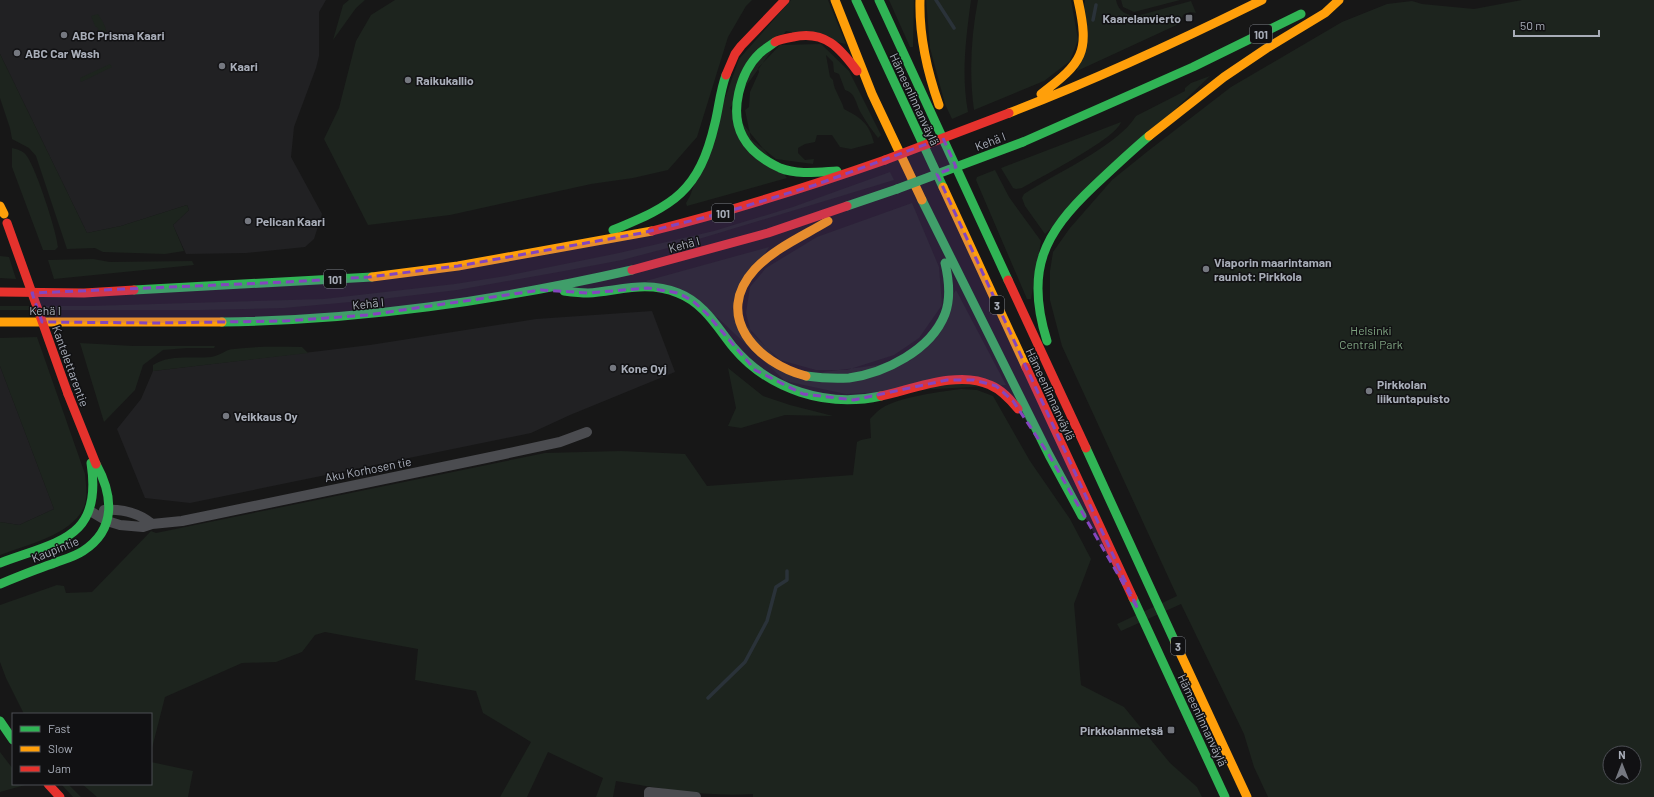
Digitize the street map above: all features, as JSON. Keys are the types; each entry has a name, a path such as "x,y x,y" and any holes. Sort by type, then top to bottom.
{"main road":[{"path":"583,243 664,208 688,187 697,174 711,141 724,77 730,63 738,49 784,0"},
{"path":"835,0 872,94 938,234 1049,455 1138,609"},
{"name":"Hämeenlinnanväylä","path":"856,0 1225,797"},
{"name":"Hämeenlinnanväylä","path":"879,0 1248,797"},
{"path":"920,0 920,25 930,78 941,110 942,136"},
{"path":"1026,106 1068,73 1080,58 1083,49 1084,30 1078,0"},
{"name":"Kehä I","path":"0,292 84,293 369,277 458,266 642,233 726,212 859,170 1060,94 1193,34 1262,0"},
{"path":"1083,440 1042,325 1037,303 1040,268 1045,249 1055,230 1067,213 1140,142 1203,92 1292,32 1331,10 1339,0"},
{"name":"Kehä I","path":"3,322 157,323 285,321 383,314 464,303 541,290 658,264 734,243 853,206 1023,142 1193,67 1309,10"},
{"path":"859,170 812,172 794,171 780,168 765,162 752,152 743,141 736,118 738,94 749,67 760,54 782,38 795,35 809,35 824,38 840,50 849,60 872,94"},
{"name":"Kantelettarentie","path":"0,196 4,214 68,394 90,454 105,484 108,499 107,521"},
{"path":"853,206 770,255 753,271 742,288 738,312 744,334 761,355 789,370 816,377 848,377 862,375 891,364 919,348 939,324 945,314 949,295 946,269 938,234"},
{"path":"541,290 588,293 622,288 648,288 664,289 678,293 693,301 707,314 739,354 755,370 789,389 824,399 854,400 872,398 947,380 974,380 984,382 996,386 1013,401 1049,455"},
{"name":"Kantelettarentie","path":"90,454 94,492 90,511"},
{"name":"Kaupintie","path":"0,563 65,538 77,530 90,511"},
{"name":"Kaupintie","path":"0,584 81,552 90,547 97,541 107,521"},
{"path":"0,721 12,739"},
{"path":"49,785 60,797"}],"street":[{"name":"Aku Korhosen tie","path":"90,511 107,521 120,525 143,527 152,524 182,521 560,442 587,432"},
{"path":"90,511 108,510 143,516 152,524"},
{"path":"649,797 650,792 696,797"}],"highlighted area":[{"path":"943,138 956,167 937,174 1138,609 1049,455 1013,401 996,386 974,380 947,380 854,400 803,394 755,370 707,314 693,301 678,293 648,288 588,293 541,290 368,315 285,321 157,323 42,322 32,293 369,277 458,266 642,233 726,212 815,185"}],"shaded area":[{"path":"0,0 326,0 319,12 319,56 294,127 291,157 322,214 314,239 305,247 246,253 186,254 173,225 189,210 187,205 121,226 87,233 0,54"},
{"path":"652,311 675,372 570,415 531,433 190,503 145,498 117,429 141,399 153,371 370,345 536,319"},
{"path":"0,366 54,509 19,525 0,522"}],"green space":[{"path":"349,0 365,0 356,8 333,40 343,5"},
{"path":"395,0 752,0 746,6 728,37 697,137 668,170 633,178 591,184 450,215 368,225 324,139 339,108 356,41 371,15"},
{"path":"791,0 828,0 846,44 786,31 730,108 787,178 687,206 686,203 690,196 739,59"},
{"path":"889,0 914,0 913,47 910,47"},
{"path":"926,0 971,0 966,42 965,70 968,112 952,119 945,104 930,48"},
{"path":"978,0 1071,0 1078,40 1070,61 1044,81 974,110 972,96 972,55"},
{"path":"1085,0 1116,0 1121,10 1130,15 1137,16 1191,1 1196,13 1190,12 1183,15 1181,23 1077,71"},
{"path":"1121,0 1180,0 1134,12 1123,7"},
{"name":"Pirkkolan liikuntapuisto","path":"1522,0 1654,0 1654,797 1268,797 1254,767 1244,734 1181,604 1121,631 1117,624 1177,596 1062,346 1050,300 1050,271 1053,252 1070,228 1112,180 1231,87 1342,22 1387,4 1412,1 1422,4 1474,9"},
{"path":"98,14 106,30 103,38 99,36 97,30 99,29 95,26 91,16"},
{"path":"821,44 849,71 881,135 878,138 869,126 861,113 854,96 845,90 839,74 834,72 833,62 826,55 830,77 833,80 844,109 864,122 870,131 874,143 851,149 840,147 832,135 817,135 815,142 805,144 798,148 798,153 805,160 814,159 813,164 776,159 751,139 745,110 749,107 750,92 759,72 758,68 780,45"},
{"path":"0,54 87,233 121,226 187,205 189,210 173,225 184,251 165,254 103,252 95,248 67,249 36,156 29,148 12,139 0,98"},
{"path":"110,64 112,67 81,82 80,78"},
{"path":"1210,76 1045,234 1025,206 1022,198 1024,194 1101,149 1127,127 1136,116 1185,91 1185,88 1191,83"},
{"path":"1121,122 1106,138 1060,167 1022,188 1013,188 1001,168"},
{"path":"12,148 20,150 25,154 35,171 57,239 58,247 55,250 43,250 12,167"},
{"path":"995,170 1009,197 1041,241 1031,299 1027,299 976,180 977,177"},
{"path":"890,172 894,180 679,245 622,260 457,290 373,300 283,308 200,310 0,310 0,306 91,306 324,299 455,284 506,276 619,253 714,231 793,207"},
{"path":"912,203 939,267 942,305 919,338 894,355 847,370 816,370 780,360 751,333 746,313 750,287 766,268 817,237"},
{"path":"769,247 732,309 792,376 910,361 956,290 1006,385 846,394 785,381 718,318 646,281"},
{"path":"0,256 9,257 16,279 0,278"},
{"path":"93,259 110,262 192,261 194,265 54,279 48,260"},
{"path":"37,337 85,474 86,499 84,507 78,517 59,532 35,543 0,555 0,522 19,525 54,509 0,366 0,338"},
{"path":"80,343 133,346 215,346 214,348 163,350 143,365 135,390 104,422"},
{"path":"302,347 308,353 153,371 153,365 167,359 211,357 231,349 242,348"},
{"path":"728,368 763,396 790,405 833,416 785,415 741,428 728,426 736,408"},
{"path":"961,389 977,390 993,396 1030,461 1070,519 1091,559 1074,604 1081,685 1124,707 1170,763 1197,787 1202,797 753,797 753,794 736,795 701,793 616,781 613,797 596,797 603,778 548,752 527,797 500,797 531,742 483,713 476,691 415,680 418,649 325,632 315,635 302,652 276,662 242,663 165,697 152,748 152,713 24,713 6,678 0,662 0,605 57,585 64,586 66,593 92,592 151,531 156,533 545,453 621,451 685,454 707,486 853,475 857,442 871,438 870,419 879,410 889,404 932,393"},
{"path":"0,752 12,768 12,785 25,785 0,792"},
{"path":"152,762 193,771 188,797 97,797 83,785 152,785"},
{"path":"62,785 69,785 81,797 73,797"}],"waterway":[{"path":"936,0 954,28"},
{"path":"1093,20 1096,5"},
{"path":"708,698 745,662 767,621 776,587 787,580 787,571"}],"traffic: fast":[{"path":"856,0 943,187"},
{"path":"879,0 1008,280"},
{"path":"1023,142 1193,67 1301,14"},
{"path":"775,42 753,61 742,81 737,104 737,116 743,137 759,156 780,168 794,172 837,171"},
{"path":"613,230 668,203 681,193 692,181 709,146 726,75"},
{"path":"1047,341 1038,294 1039,274 1043,255 1051,238 1062,221 1076,204 1149,136"},
{"path":"897,189 1023,142"},
{"path":"847,206 897,189"},
{"path":"922,200 1049,455 1082,516"},
{"path":"806,376 822,378 849,378 863,375 892,365 918,349 938,327 947,308 949,289 945,263"},
{"path":"222,322 326,317 428,307 530,291 632,270"},
{"path":"134,290 372,277"},
{"path":"564,291 588,293 633,287 655,287 666,289 687,297 703,309 747,362 781,385 820,397 861,399 881,396"},
{"path":"1086,448 1175,642"},
{"path":"0,563 57,542 72,533 83,522 90,508 93,488 91,463"},
{"path":"0,584 76,555 94,542 102,532 107,522 109,511 106,488 96,464"},
{"path":"1133,598 1225,797"},
{"path":"0,721 12,739"}],"traffic: slow":[{"path":"835,0 872,94 922,200"},
{"path":"920,0 922,41 939,105"},
{"path":"1041,94 1066,73 1080,55 1083,45 1083,33 1082,18 1078,0"},
{"path":"1009,113 1137,60 1262,0"},
{"path":"1149,136 1224,77 1267,48 1325,13 1339,0"},
{"path":"943,187 1026,367"},
{"path":"0,206 4,214"},
{"path":"806,376 788,370 771,360 757,349 746,335 739,320 738,304 743,287 755,269 780,249 828,221"},
{"path":"372,277 458,266 652,231"},
{"path":"0,322 222,322"},
{"path":"1175,642 1247,797"}],"traffic: jam":[{"path":"726,75 735,54 741,46 785,0"},
{"path":"775,42 804,36 814,36 823,39 838,48 857,71"},
{"path":"885,160 1009,113"},
{"path":"652,231 769,198 885,160"},
{"path":"632,270 768,233 847,206"},
{"path":"7,223 68,394"},
{"path":"1008,280 1086,448"},
{"path":"0,292 84,293 134,290"},
{"path":"1026,367 1133,598"},
{"path":"881,396 921,385 964,379 978,381 998,389 1006,395 1018,409"},
{"path":"68,394 96,464"},
{"path":"49,785 60,797"}],"place":[{"name":"Kaarelanvierto","path":"1189,18"},
{"name":"ABC Prisma Kaari","path":"64,35"},
{"name":"ABC Car Wash","path":"17,53"},
{"name":"Kaari","path":"222,66"},
{"name":"Raikukallio","path":"408,80"},
{"name":"Pelican Kaari","path":"248,221"},
{"name":"Viaporin maarintaman rauniot: Pirkkola","path":"1206,269"},
{"name":"Kone Oyj","path":"613,368"},
{"name":"Pirkkolan liikuntapuisto","path":"1369,391"},
{"name":"Veikkaus Oy","path":"226,416"},
{"name":"Pirkkolanmetsä","path":"1171,730"}],"park label":[{"name":"Helsinki Central Park","path":"1371,337"}]}
